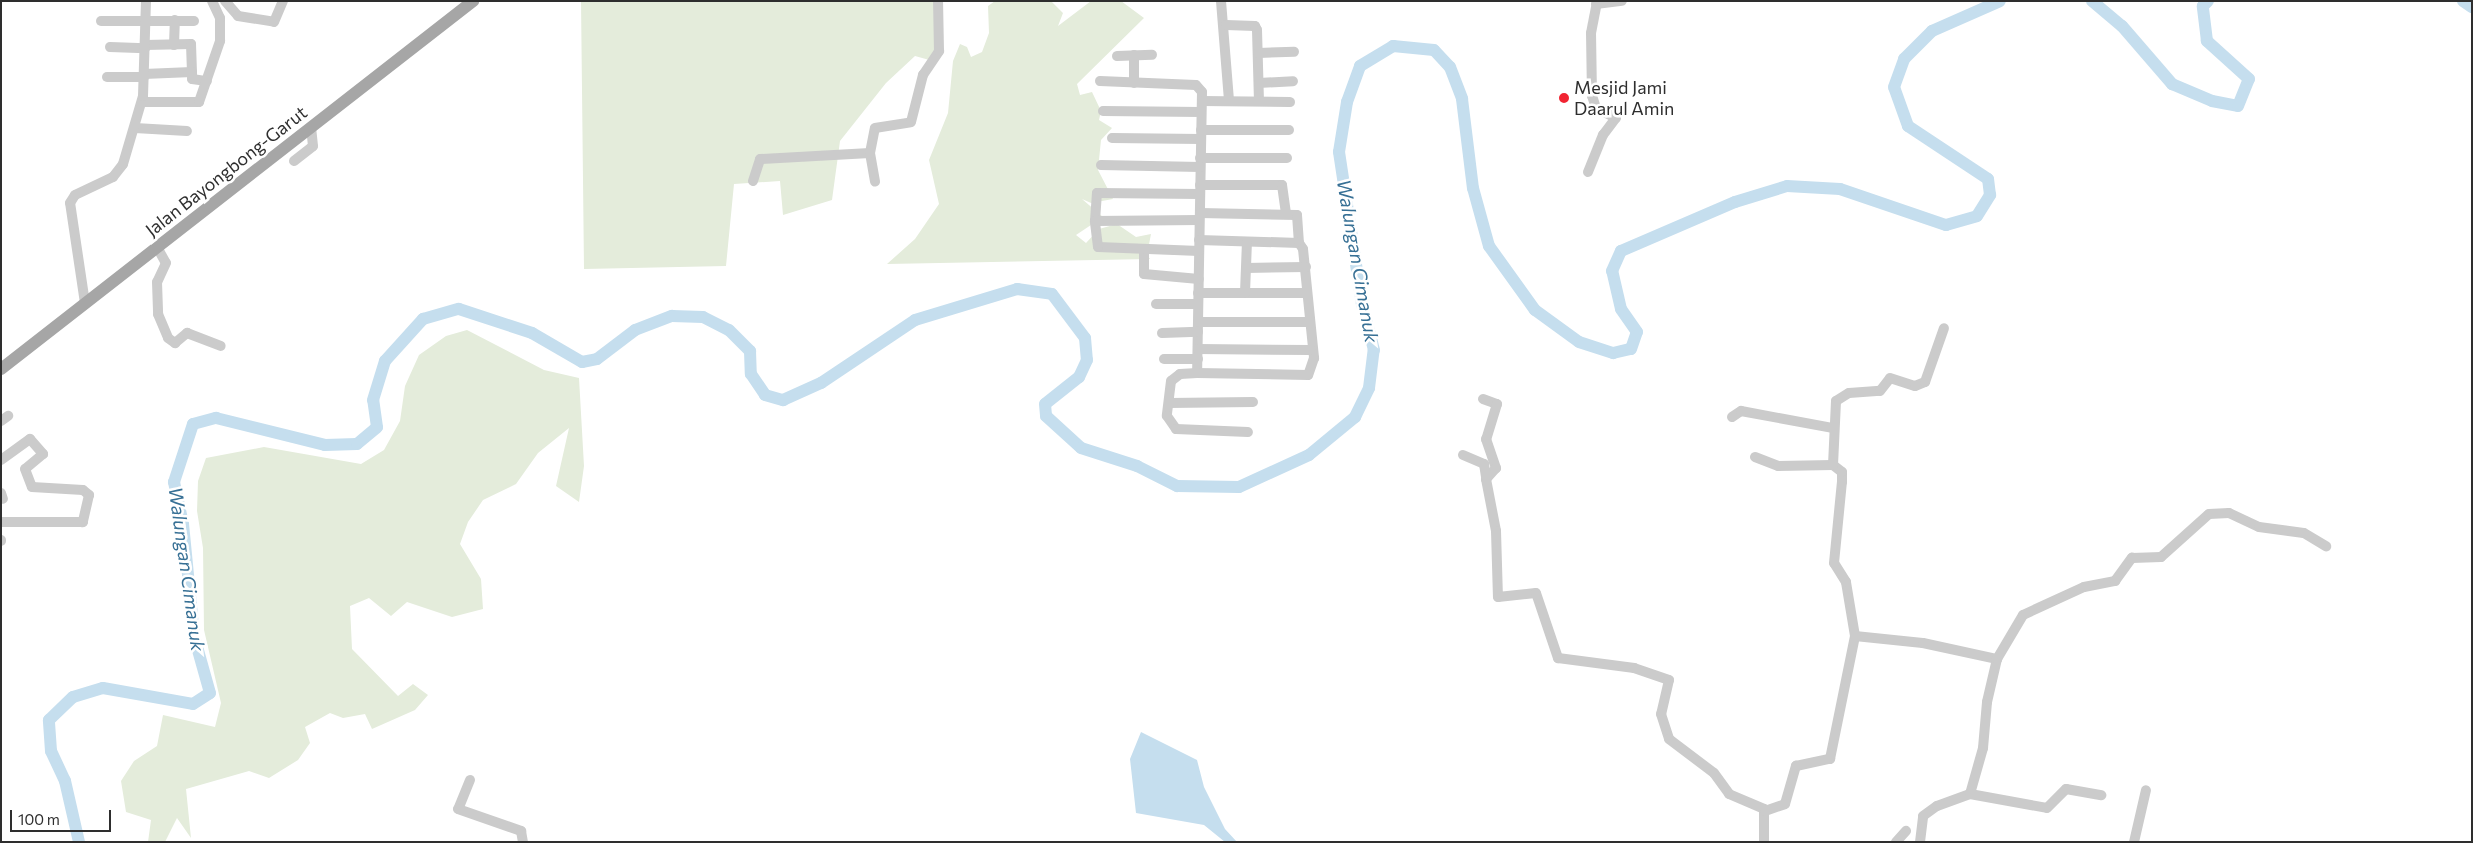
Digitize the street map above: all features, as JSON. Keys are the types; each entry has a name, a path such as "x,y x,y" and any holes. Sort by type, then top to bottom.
{"main road":[{"name":"Jalan Bayongbong-Garut","path":"1,369 473,1"}],"street":[{"path":"85,303 70,203 74,195 117,173 135,128 142,102 146,1"},
{"path":"142,102 197,104 207,81 221,26 212,1"},
{"path":"225,1 238,16 274,22 283,1"},
{"path":"875,182 870,152 871,134 877,126 912,120 923,75 939,51 938,1"},
{"path":"1221,1 1226,25 1229,101"},
{"path":"1588,172 1603,135 1616,118 1596,108 1592,96 1591,33 1596,2 1622,1"},
{"path":"101,21 146,19 194,21"},
{"path":"174,45 175,20"},
{"path":"1226,25 1255,26 1258,53 1259,101"},
{"path":"110,46 192,45 192,79 207,81"},
{"path":"1258,53 1294,52"},
{"path":"1134,55 1134,82"},
{"path":"1118,56 1152,55"},
{"path":"107,77 192,72"},
{"path":"1100,81 1196,85 1202,101 1197,373"},
{"path":"1259,83 1293,81"},
{"path":"1202,101 1290,102"},
{"path":"1103,111 1201,112"},
{"path":"135,128 187,131"},
{"path":"294,161 313,146 311,128"},
{"path":"1112,138 1289,130"},
{"path":"752,181 760,160 870,152"},
{"path":"1101,165 1287,158"},
{"path":"1199,252 1098,247 1096,221 1097,193 1282,185 1286,212"},
{"path":"1096,221 1286,212 1297,214 1299,243 1306,267 1313,370 1308,375 1197,373 1173,377 1167,416 1176,429 1248,432"},
{"path":"1199,240 1299,243"},
{"path":"1246,293 1247,242"},
{"path":"157,247 166,263 157,282 158,314 168,338 175,343 187,333 221,346"},
{"path":"1144,249 1144,274 1199,279"},
{"path":"1246,268 1306,267"},
{"path":"1198,293 1307,293"},
{"path":"1156,304 1198,304"},
{"path":"1198,322 1309,322"},
{"path":"1833,465 1833,428 1836,401 1849,393 1880,391 1890,378 1915,386 1925,382 1944,328"},
{"path":"1162,333 1198,332"},
{"path":"1164,359 1198,354 1311,350"},
{"path":"1483,399 1497,404 1486,439 1496,468 1486,476"},
{"path":"1169,403 1253,402"},
{"path":"1732,417 1739,411 1833,428"},
{"path":"1,460 30,439 43,454 25,469 32,487 83,490 89,495 83,522 1,522"},
{"path":"1463,455 1484,464 1496,531 1498,597 1536,593 1558,658 1634,668 1669,680 1661,714 1672,744 1714,773 1729,794 1758,804 1765,811 1764,842"},
{"path":"1755,457 1778,466 1833,465 1842,472 1834,563 1846,582 1855,636 1830,759 1796,766 1785,804 1765,811"},
{"path":"1970,794 1983,748 1987,702 1997,659 2023,615 2084,587 2115,581 2132,558 2161,557 2185,534 2199,528 2205,516 2229,513 2253,526 2304,533 2326,546"},
{"path":"1855,636 1923,643 1997,659"},
{"path":"470,780 458,809 521,831 523,842"},
{"path":"1920,842 1923,816 1937,806 1970,794 2049,808 2066,789 2101,794"},
{"path":"2134,842 2146,790"},
{"path":"1896,842 1906,831"}],"green space":[{"path":"581,1 938,1 939,17 933,61 915,56 886,83 840,141 832,200 783,215 780,181 734,184 726,266 584,269"},
{"path":"995,1 1051,1 1063,13 1058,26 1091,1 1121,1 1144,18 1077,84 1080,95 1092,92 1101,111 1099,120 1112,128 1101,140 1098,170 1113,199 1091,203 1082,199 1103,217 1076,235 1086,243 1099,229 1117,224 1136,237 1151,234 1147,255 1150,259 887,264 915,239 939,204 929,160 948,113 953,61 960,44 967,47 971,57 982,52 989,33 988,6"},
{"path":"467,330 544,370 579,378 584,466 579,502 556,486 569,428 538,453 516,484 483,500 468,522 460,544 481,579 483,609 452,617 407,602 391,616 369,598 350,606 352,649 398,696 413,684 428,695 415,710 372,729 365,714 343,718 330,713 305,727 310,743 298,760 269,778 249,771 186,789 191,838 177,818 165,842 148,842 151,820 126,812 121,781 134,761 157,746 163,715 215,727 221,703 204,630 203,548 197,511 198,481 206,458 264,447 361,464 384,450 400,421 405,386 419,355 446,336"}],"water":[{"path":"1141,732 1197,760 1204,787 1225,829 1237,842 1225,842 1204,825 1136,813 1130,759"}],"waterway":[{"name":"Walungan Cimanuk","path":"79,842 65,781 51,751 49,720 73,697 103,688 193,704 210,693 194,636 183,524 174,482 193,424 216,418 325,445 357,444 377,427 373,400 385,361 423,319 459,309 532,333 582,362 597,359 635,330 672,316 703,317 729,330 750,351 751,374 765,395 783,400 821,383 915,320 1017,289 1052,294 1085,338 1087,360 1079,377 1045,404 1046,416 1081,448 1137,466 1177,486 1239,487 1309,455 1355,417 1369,388 1374,350 1362,304 1339,152 1347,102 1360,66 1393,46 1434,50 1450,67 1462,99 1473,188 1489,246 1535,310 1579,342 1613,353 1631,349 1637,332 1621,309 1612,271 1621,251 1735,202 1787,186 1840,189 1946,225 1977,216 1990,195 1988,179 1908,126 1894,87 1904,59 1932,31 2000,1"},
{"name":"Walungan Cimanuk","path":"2092,1 2122,26 2172,84 2212,101 2238,106 2249,79 2207,41 2203,6 2208,1"},
{"name":"Walungan Cimanuk","path":"2463,1 2472,7"}],"place":[{"name":"Mesjid Jami Daarul Amin","path":"1564,98"}]}
